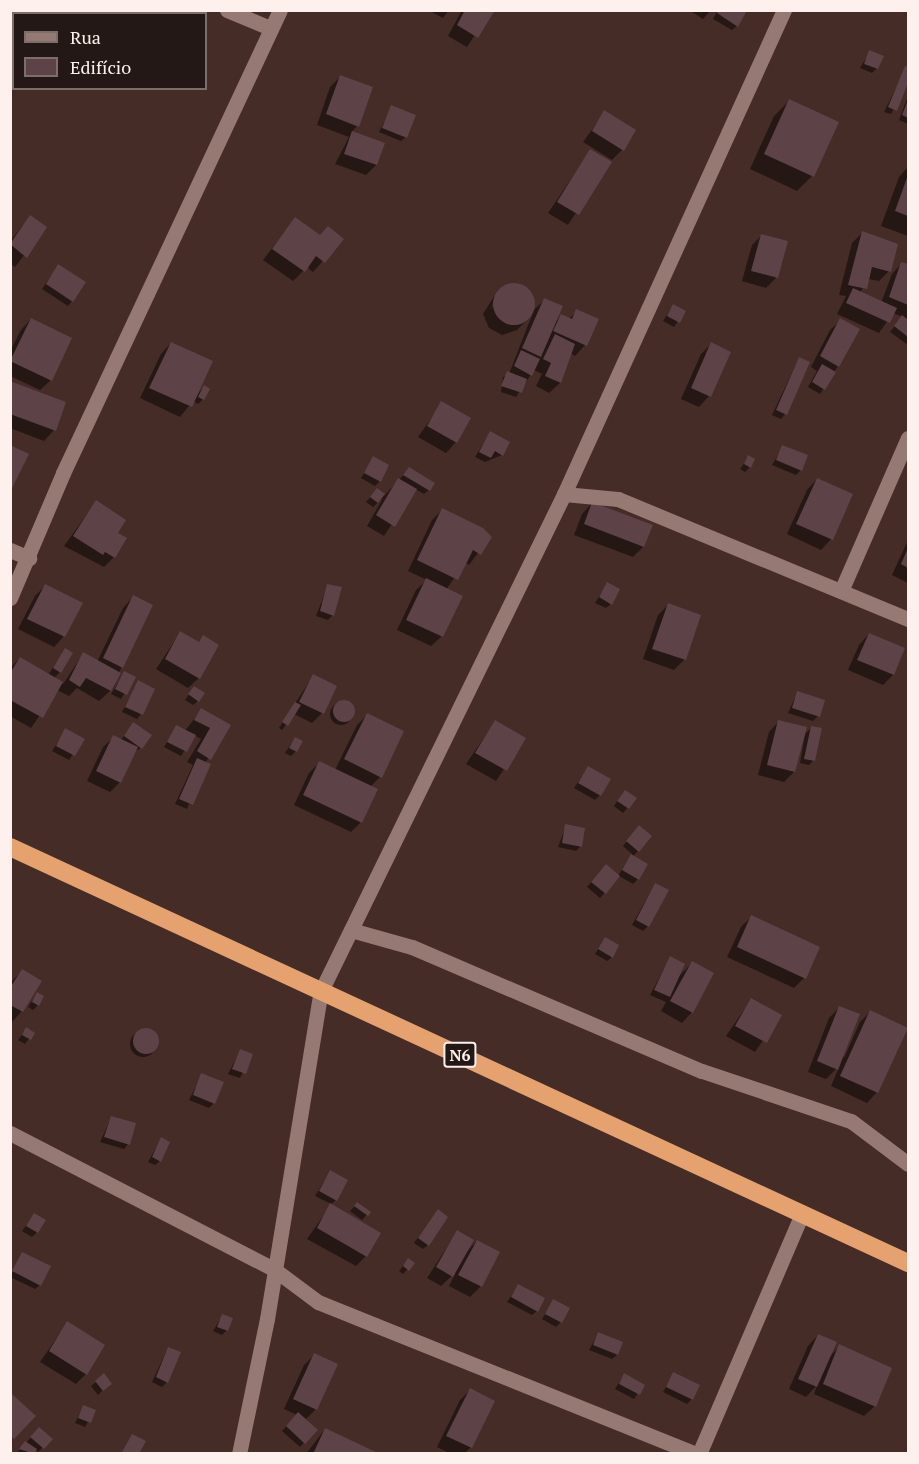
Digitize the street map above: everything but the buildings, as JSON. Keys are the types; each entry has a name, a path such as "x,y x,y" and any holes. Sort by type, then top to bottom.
{"highway":[{"name":"N6","path":"10,847 909,1263"}],"street":[{"path":"226,10 270,28"},
{"path":"10,598 29,558 63,473 280,10"},
{"path":"239,1454 276,1270 321,991 564,494 784,10"},
{"path":"841,591 909,438"},
{"path":"564,494 618,499 909,619"},
{"path":"10,550 29,558"},
{"path":"351,930 412,947 702,1071 851,1121 909,1164"},
{"path":"10,1134 276,1270 318,1302 698,1454 802,1214"}]}
